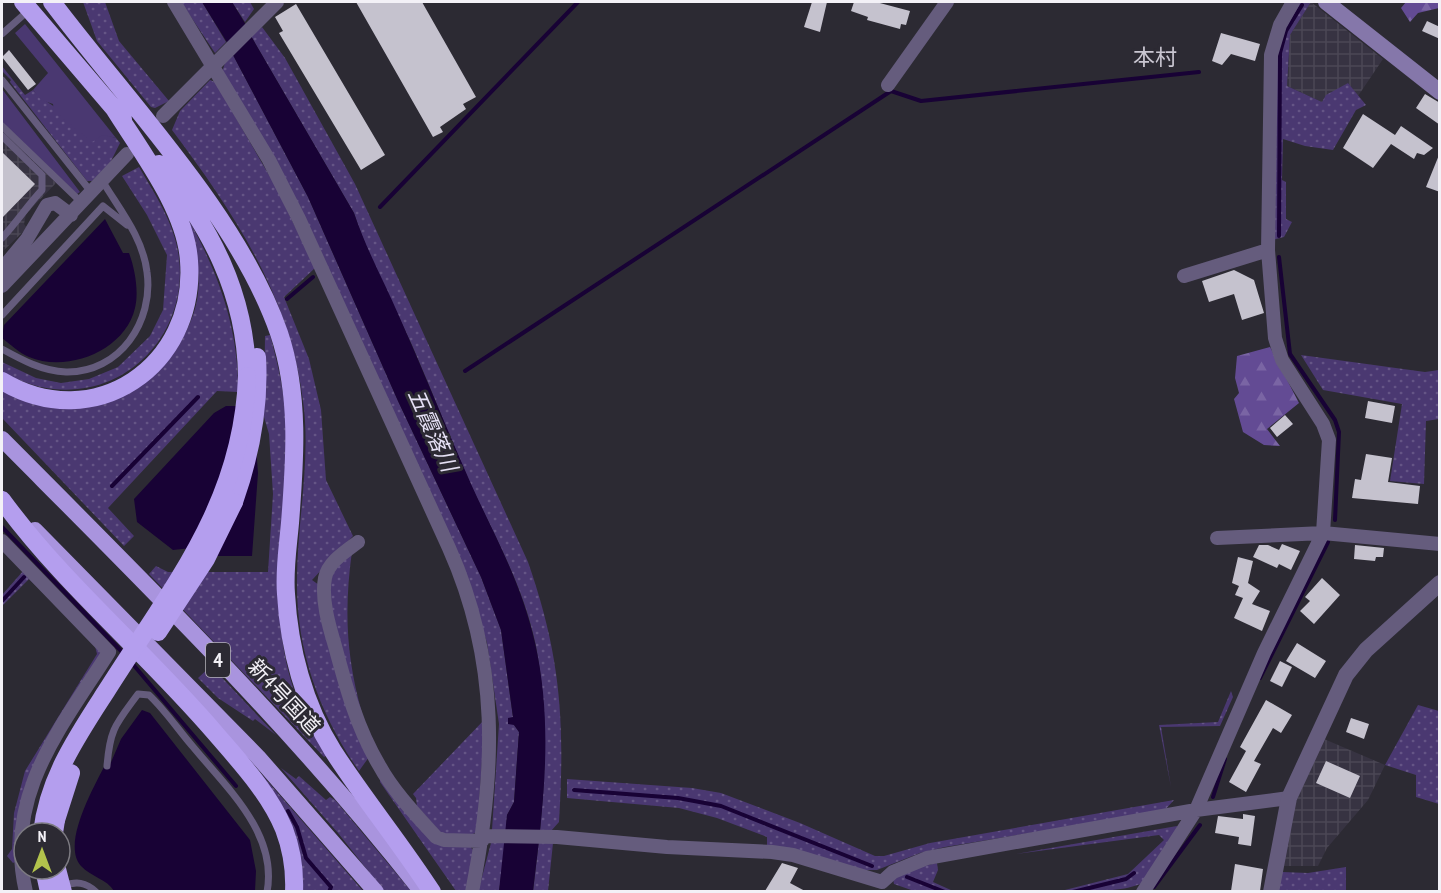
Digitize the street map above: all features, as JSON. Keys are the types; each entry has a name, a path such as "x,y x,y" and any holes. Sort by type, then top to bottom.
{"highway":[{"path":"52,2 178,162 241,253 266,300 287,363 295,426 285,591 291,638 300,675 311,708 333,750 398,838 432,891"},
{"path":"26,6 116,110 184,195 218,251 234,292 253,376 240,440 223,496 194,553 65,757 49,794 44,821"},
{"path":"2,381 15,389 43,397 79,401 104,395 126,385 147,370 167,351 183,322 189,294 189,259 181,228 165,191 116,110"},
{"path":"57,821 61,800 83,750 206,559 234,502 253,440 250,311 239,273 211,210"},
{"name":"新4号国道","path":"2,439 197,637 326,775 422,891"},
{"path":"2,498 30,539 174,687 255,781 272,806 291,847 294,891"},
{"name":"4","path":"2,498 258,757 376,891"}],"main road":[{"path":"1326,2 1440,92"}],"street":[{"path":"174,2 218,62 299,219 460,572 478,630 486,675 491,753 487,838 472,891"},
{"path":"163,116 277,2"},
{"path":"888,85 947,2"},
{"path":"1143,891 1196,810 1264,653 1323,532 1329,440 1323,424 1282,360 1275,338 1268,250 1271,55 1280,25 1293,2"},
{"path":"2,286 127,154"},
{"path":"2,268 27,239 47,205 55,203 71,215"},
{"path":"1184,276 1268,250"},
{"path":"1217,538 1323,532 1440,544"},
{"path":"2,541 109,652 46,752 32,782 25,802 20,848 25,891"},
{"path":"358,542 332,564 325,578 326,605 332,636 348,696 366,741 380,768 436,837 444,840 549,837 667,847 772,852 793,855 882,882 893,872 927,858 1196,810 1289,798"},
{"path":"1271,891 1289,798 1346,675 1366,650 1440,583"}],"lane":[{"path":"2,34 26,6"},
{"path":"2,80 87,198"},
{"path":"2,126 87,198"},
{"path":"2,136 42,175 42,190 2,238"},
{"path":"2,349 38,367 67,372 100,365 120,351 136,335 145,314 149,294 147,270 134,230 102,182"},
{"path":"2,315 103,206 134,230"},
{"path":"107,766 109,742 115,726 138,694 149,696 245,809 265,849 268,869 267,891"},
{"path":"48,891 74,882 86,884 96,891"}],"shaded area":[{"path":"83,2 105,2 119,41 169,101 155,108 151,107 97,41"},
{"path":"181,2 202,2 226,42 215,53"},
{"path":"232,2 250,2 254,9 245,22"},
{"path":"1298,2 1311,2 1290,35 1287,86 1322,102 1326,95 1348,83 1366,105 1356,110 1333,150 1305,146 1283,139 1282,180 1286,182 1286,219 1292,222 1284,237 1272,240 1274,69 1280,34"},
{"path":"1311,2 1383,59 1358,96 1348,83 1322,102 1287,86 1290,35"},
{"path":"25,24 116,138 103,135 92,142 54,111 53,104 41,100 33,90 48,73 15,33"},
{"path":"262,27 285,58 355,184 528,562 548,629 561,721 559,822 551,831 540,831 545,761 543,693 536,646 524,603 354,213 251,36"},
{"path":"233,55 308,197 398,401 481,577 501,630 514,725 519,732 514,802 507,815 506,831 492,830 499,724 487,643 474,600 222,72 225,63"},
{"path":"2,66 25,95 33,90 60,110 97,131 116,138 120,143 110,163 92,181 87,181 10,82 11,80 2,71"},
{"path":"210,80 215,82 276,187 315,268 284,297 309,359 321,410 326,480 353,536 312,580 319,585 337,673 351,715 369,757 359,771 345,750 322,704 306,657 301,632 297,581 305,430 298,369 288,332 258,260 218,194 172,130 180,111"},
{"path":"2,89 80,192 77,194 2,122"},
{"path":"2,131 56,183 26,214 24,224 27,228 2,252"},
{"path":"139,167 169,222 179,258 179,285 174,311 163,334 148,354 129,371 106,382 81,389 46,388 2,373 2,362 36,378 61,383 89,379 118,367 150,336 163,310 167,255 147,215 122,176"},
{"path":"187,222 190,222 210,262 225,304 235,347 238,392 217,391 108,508 134,536 124,546 2,418 2,389 31,402 60,407 89,406 116,398 141,384 163,365 181,341 197,300 198,266"},
{"path":"270,335 283,391 287,434 279,585 284,653 293,686 306,719 329,754 324,757 149,574 156,566 168,572 268,572 273,494 269,434 264,417 265,336"},
{"path":"1301,355 1425,372 1439,370 1439,419 1426,421 1424,484 1390,481 1402,404 1323,390"},
{"path":"352,551 347,613 353,672 362,713 360,714 334,627 329,593 330,581 334,572"},
{"path":"24,570 100,647 102,652 32,770 22,802 20,821 14,821 14,813 25,771 97,654 94,642 29,579 2,606 2,595"},
{"path":"211,666 276,735 255,719 253,721 218,698 198,678"},
{"path":"1231,691 1233,697 1220,726 1161,727 1171,787 1159,725 1218,722"},
{"path":"1418,705 1439,711 1439,804 1416,797 1416,775 1385,765"},
{"path":"485,719 477,832 469,836 442,834 417,806 413,794"},
{"path":"1324,739 1385,765 1368,800 1327,848 1318,866 1283,866 1294,806"},
{"path":"251,762 363,891 303,891 299,855 293,839"},
{"path":"281,768 296,779 299,776 326,800 330,797 335,800 411,891 384,891 338,833"},
{"path":"380,777 428,836 469,845 473,850 467,891 456,891 380,782"},
{"path":"567,779 692,788 721,793 800,823 875,856 884,856 930,843 1174,800 1164,811 945,847 920,853 877,870 853,870 767,846 767,837 717,818 679,808 567,798"},
{"path":"1177,826 1177,830 1149,877 1136,886 1126,888 1104,891 1061,891 1128,874 1164,840 1159,835 1016,854"},
{"path":"539,840 553,843 548,891 533,892"},
{"path":"506,841 499,891 478,892 491,843"},
{"path":"12,849 12,862 7,856"},
{"path":"937,863 938,870 933,882 953,891 914,891 894,884 893,879 906,870"},
{"path":"1346,867 1346,891 1277,892 1282,872 1308,873"}],"green space":[{"path":"1406,2 1439,2 1439,8 1418,13 1410,22 1401,8"},
{"path":"1270,347 1299,403 1267,429 1280,446 1264,445 1243,432 1234,399 1239,393 1235,378 1237,356"}],"water":[{"path":"202,2 232,2 246,25 228,44"},
{"name":"五霞落川","path":"251,36 354,213 523,600 535,643 544,705 545,767 533,891 499,891 507,815 514,802 519,732 514,725 508,724 508,718 513,717 501,630 481,577 398,401 308,197 233,55"},
{"path":"105,219 123,253 129,253 133,266 136,302 129,323 120,336 107,347 77,360 44,361 22,353 2,338 4,325"},
{"path":"226,406 253,406 258,473 252,556 196,556 191,548 173,550 137,522 134,499 214,413"},
{"path":"142,710 150,713 250,840 256,871 255,891 114,891 81,866 76,856 75,844 81,816 105,765 109,767 121,739"}],"building":[{"path":"356,2 422,2 476,97 463,104 466,109 440,127 443,132 433,137"},
{"path":"812,2 827,2 820,32 804,27"},
{"path":"854,2 876,2 910,11 906,25 901,24 900,29 867,20 868,17 851,11"},
{"path":"296,4 385,155 361,170 279,33 283,31 275,17"},
{"path":"1427,21 1440,27 1440,39 1422,31"},
{"path":"1221,33 1260,44 1255,61 1231,54 1222,65 1212,61"},
{"path":"9,50 36,84 28,90 2,57"},
{"path":"1425,94 1440,103 1440,125 1416,108"},
{"path":"1363,114 1395,135 1401,126 1433,148 1424,155 1417,153 1414,159 1391,144 1373,168 1343,148"},
{"path":"2,152 35,184 2,218"},
{"path":"1440,155 1440,192 1426,187"},
{"path":"1234,270 1254,280 1264,313 1242,320 1234,294 1209,302 1202,281"},
{"path":"1368,401 1395,406 1392,423 1365,418"},
{"path":"1285,415 1293,424 1277,437 1270,428"},
{"path":"1366,454 1392,458 1388,482 1420,486 1418,504 1352,498 1355,479 1361,480"},
{"path":"1282,544 1300,551 1291,570 1279,564 1277,568 1253,557 1259,545 1268,545 1279,550"},
{"path":"1355,545 1384,548 1383,557 1376,557 1375,561 1354,559"},
{"path":"1238,557 1253,561 1248,583 1260,591 1252,604 1270,611 1262,631 1234,618 1243,598 1235,595 1239,586 1232,583"},
{"path":"1322,578 1340,595 1314,624 1300,611 1310,601 1305,597"},
{"path":"1297,643 1326,661 1315,678 1286,661"},
{"path":"1280,661 1292,667 1282,687 1270,681"},
{"path":"1266,700 1292,715 1281,733 1273,728 1254,761 1261,764 1246,792 1229,782 1246,751 1240,747"},
{"path":"1351,718 1369,724 1364,739 1346,732"},
{"path":"1326,761 1360,776 1350,798 1316,783"},
{"path":"1243,814 1255,816 1251,846 1238,844 1239,837 1215,833 1218,816 1243,819"},
{"path":"782,863 798,868 790,883 805,891 765,891"},
{"path":"1235,864 1263,869 1260,891 1231,891"}],"waterway":[{"path":"380,207 578,2"},
{"path":"1279,236 1280,53 1286,31 1302,5"},
{"path":"465,371 891,91 921,101 1199,72"},
{"path":"1279,257 1290,354 1335,420 1339,432 1335,520"},
{"path":"287,299 313,277"},
{"path":"112,486 198,397"},
{"path":"2,527 124,654"},
{"path":"1260,678 1328,542"},
{"path":"2,601 24,577"},
{"path":"131,662 236,786"},
{"path":"1213,797 1225,759"},
{"path":"574,790 678,798 721,806 872,866"},
{"path":"288,811 297,827 306,858 331,887 329,892"},
{"path":"1154,887 1200,825"},
{"path":"1073,892 1126,879 1134,873"},
{"path":"907,877 945,892"}],"district":[{"name":"本村","path":"1155,57"}]}
